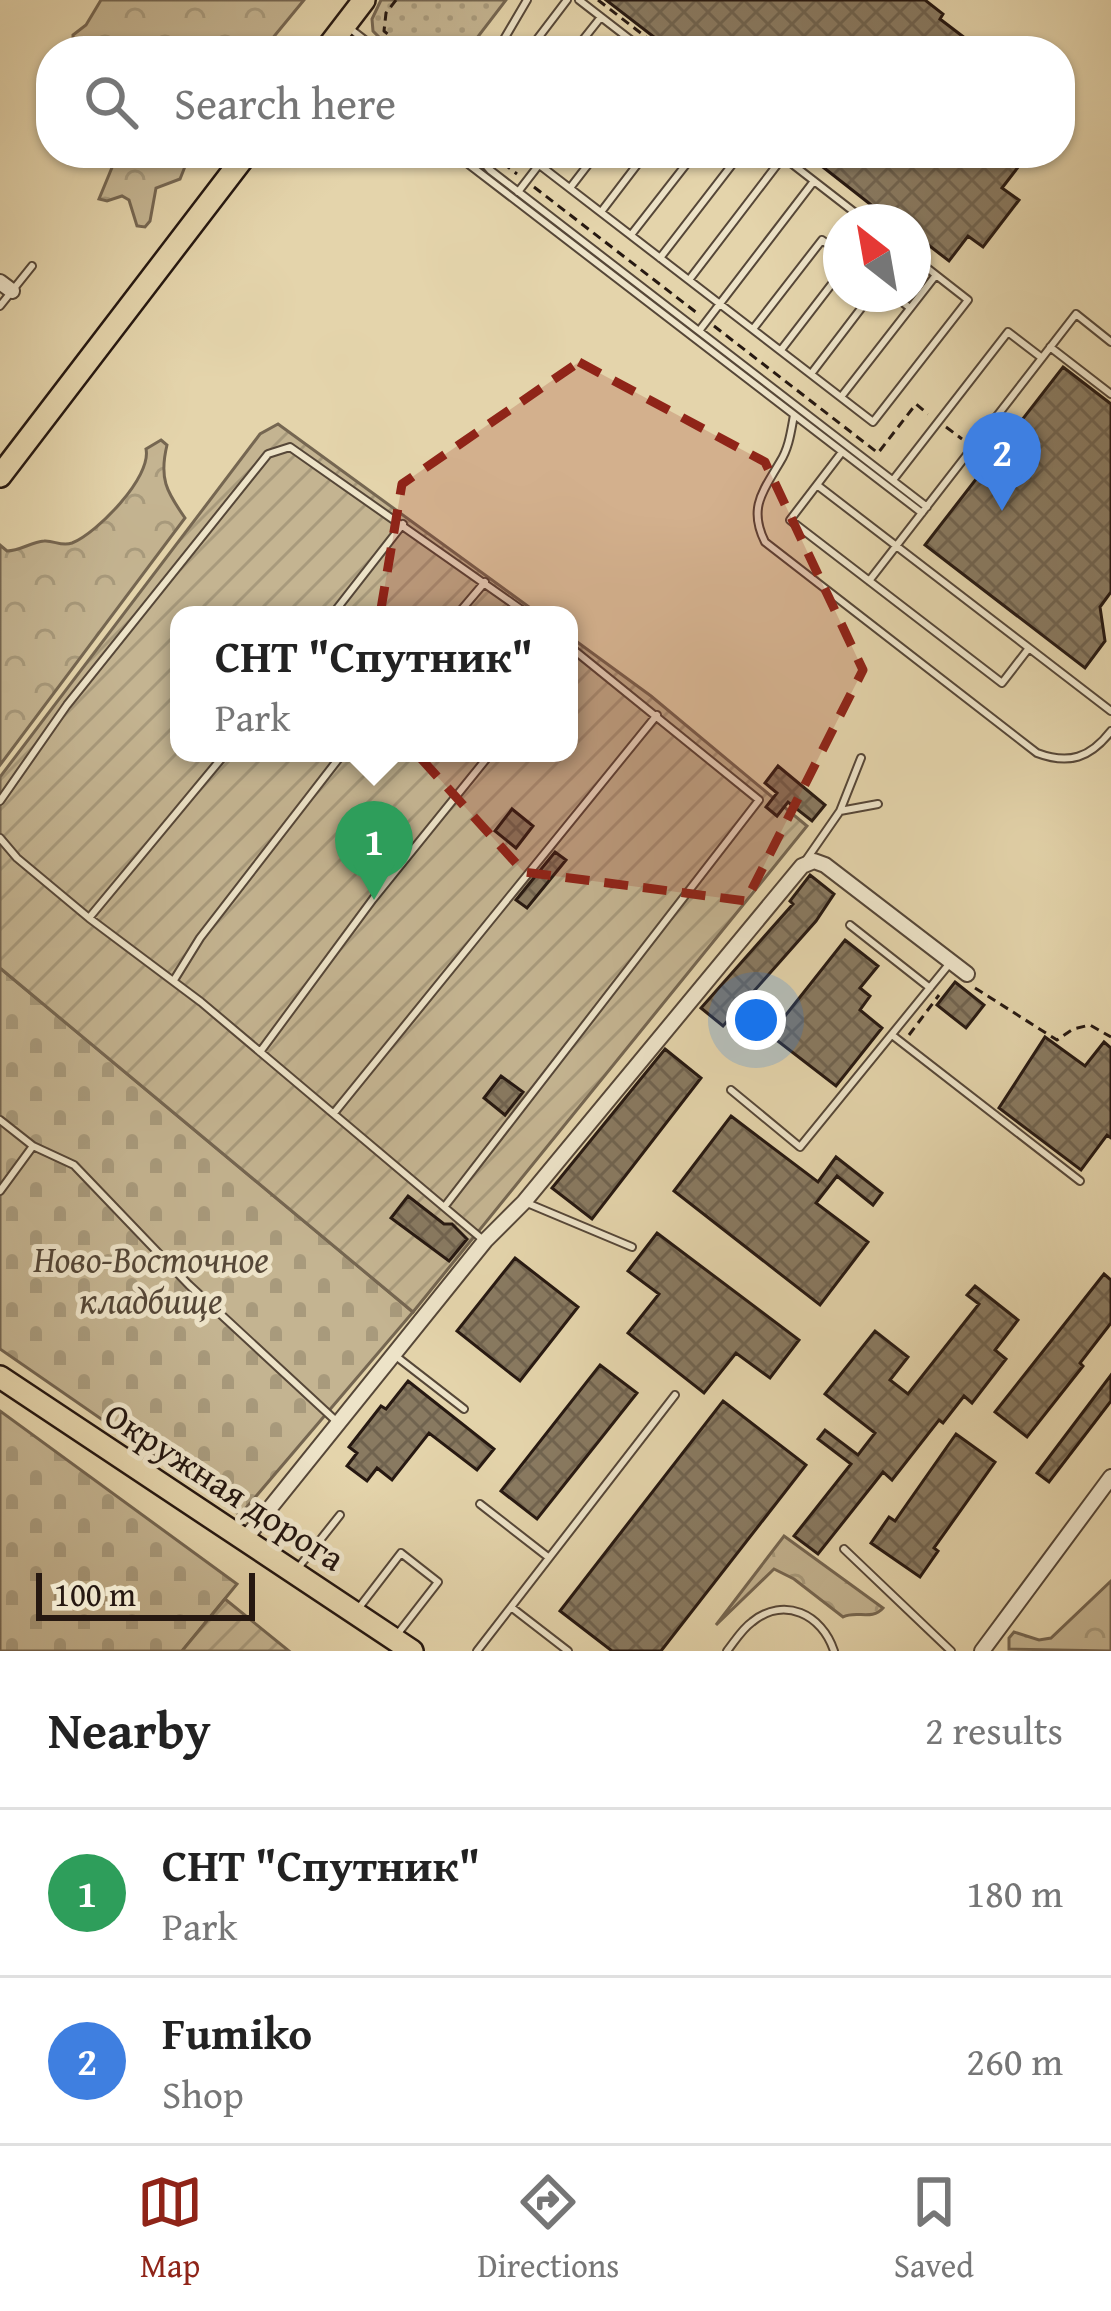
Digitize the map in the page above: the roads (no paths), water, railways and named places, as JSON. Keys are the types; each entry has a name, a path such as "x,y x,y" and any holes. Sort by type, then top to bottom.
{"main road":[{"path":"337,36 364,0"},
{"path":"0,476 236,168"},
{"name":"Окружная дорога","path":"0,1377 403,1645"}],"street":[{"path":"245,1538 485,1241 524,1202 802,866 814,861 825,865 965,977"},
{"path":"982,1651 1111,1477"}],"lane":[{"path":"505,36 527,0"},
{"path":"540,36 567,0"},
{"path":"579,0 626,36"},
{"path":"586,36 601,16"},
{"path":"345,25 360,36"},
{"path":"473,168 924,510"},
{"path":"492,168 924,510"},
{"path":"518,192 537,168"},
{"path":"543,168 873,422 968,300 931,271"},
{"path":"570,188 585,168"},
{"path":"601,212 635,168"},
{"path":"631,235 683,168"},
{"path":"660,258 729,168"},
{"path":"689,280 771,168"},
{"path":"797,168 844,204"},
{"path":"698,331 814,181"},
{"path":"753,329 823,241"},
{"path":"0,306 6,286 32,266"},
{"path":"931,281 936,275"},
{"path":"780,350 823,295"},
{"path":"811,374 858,312"},
{"path":"841,397 907,312"},
{"path":"869,581 1076,314 1111,342"},
{"path":"893,481 1008,332 1042,358"},
{"path":"1050,347 1111,394"},
{"path":"794,415 782,459 758,498 756,514 765,542 1037,753 1058,761 1080,758 1111,731"},
{"path":"0,801 67,705 268,454 290,447 517,606"},
{"path":"842,452 790,520 1002,683 1029,648"},
{"path":"817,485 1111,712"},
{"path":"339,606 403,524"},
{"path":"465,606 485,582"},
{"path":"445,1206 759,800 658,715 578,657"},
{"path":"334,1113 658,715"},
{"path":"802,866 840,812 861,758"},
{"path":"89,918 219,762"},
{"path":"174,980 200,938 336,762"},
{"path":"260,1052 373,899 484,762"},
{"path":"840,812 878,804"},
{"path":"0,838 89,918 174,980 485,1241"},
{"path":"850,925 930,988"},
{"path":"730,1090 800,1147 951,962"},
{"path":"892,1035 1080,1181"},
{"path":"0,1120 33,1145 74,1165 189,1285 338,1423"},
{"path":"0,1191 33,1145"},
{"path":"524,1202 632,1247"},
{"path":"394,1354 464,1409"},
{"path":"477,1651 675,1395"},
{"path":"480,1504 549,1557"},
{"path":"295,1572 340,1515"},
{"path":"844,1550 951,1651"},
{"path":"355,1612 401,1553 438,1582 403,1645"},
{"path":"511,1607 568,1651"},
{"path":"727,1651 749,1624 771,1610 799,1610 820,1625 834,1651"}],"place":[{"name":"Fumiko","path":"1002,511"},
{"name":"СНТ \"Спутник\"","path":"374,900"}],"park label":[{"name":"Ново-Восточное кладбище","path":"151,1280"}]}
